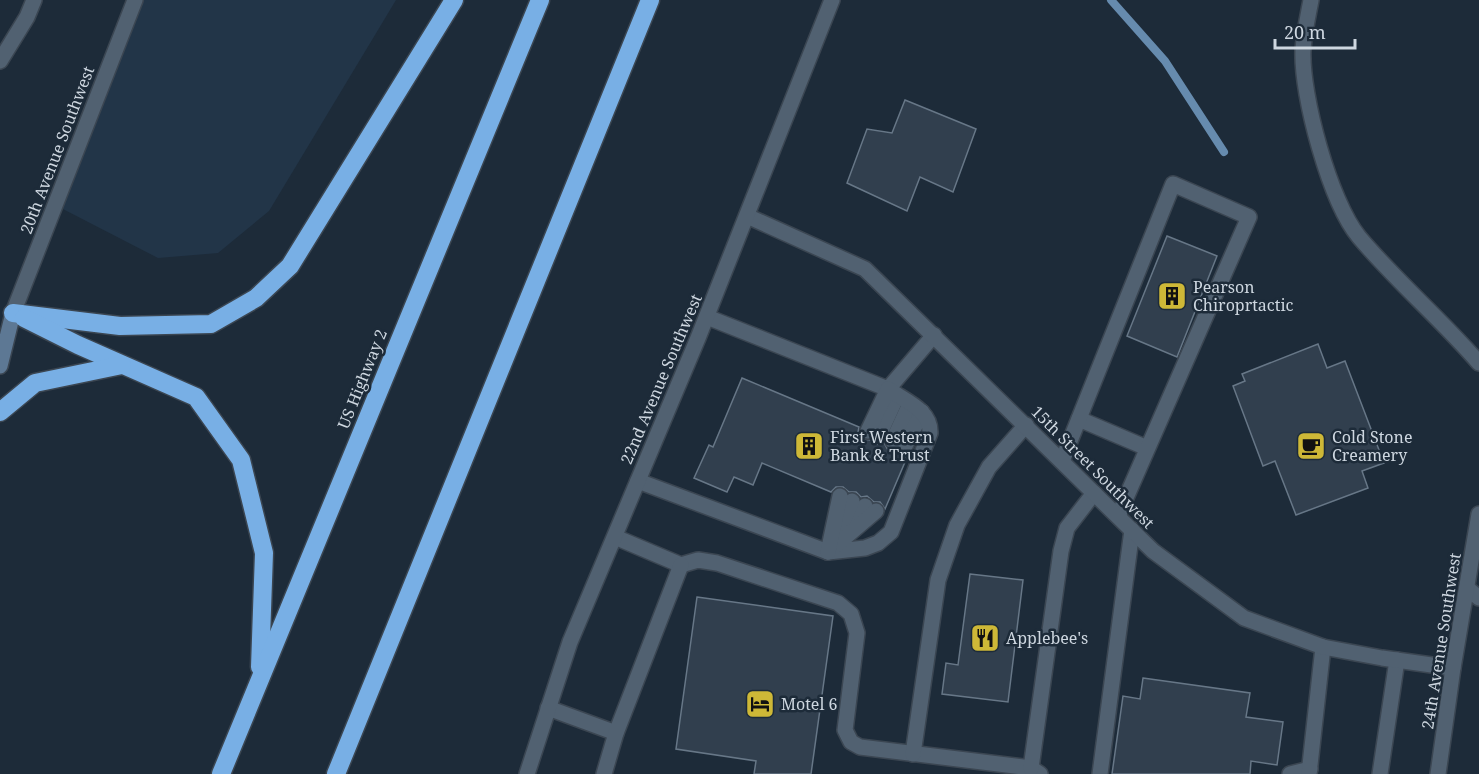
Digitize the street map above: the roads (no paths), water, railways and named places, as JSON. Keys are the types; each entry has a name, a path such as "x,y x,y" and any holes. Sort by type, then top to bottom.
{"highway":[{"path":"6,309 120,326 211,324 256,297 290,266 454,0"},
{"name":"US Highway 2","path":"221,774 540,0"},
{"path":"336,774 650,0"},
{"path":"6,309 196,398 241,460 264,553 260,678"},
{"path":"0,412 35,383 122,364"}],"main road":[{"name":"20th Avenue Southwest","path":"0,334 6,309"},
{"name":"20th Avenue Southwest","path":"0,366 6,309"}],"street":[{"path":"0,61 27,17 34,0"},
{"name":"20th Avenue Southwest","path":"6,309 135,0"},
{"name":"22nd Avenue Southwest","path":"527,774 570,642 707,317 832,0"},
{"path":"1311,0 1303,51 1306,85 1320,153 1334,193 1357,235 1453,333 1479,363"},
{"path":"1062,461 1173,184 1249,218 1118,516"},
{"name":"15th Street Southwest","path":"747,216 865,269 1155,553 1244,618 1323,646 1453,668"},
{"path":"638,481 828,552 865,548 878,543 891,532 930,433 931,424 927,416 904,400 707,317"},
{"path":"904,400 886,438 934,335"},
{"path":"1079,419 1147,448"},
{"path":"913,754 938,580 957,525 989,467 1026,425"},
{"path":"615,537 681,565 698,560 717,564 838,603 851,614 857,633 845,730 851,742 860,747 1035,771 1061,551 1066,528 1094,493"},
{"path":"828,552 858,504 828,552"},
{"name":"24th Avenue Southwest","path":"1438,774 1453,668 1473,593 1479,514"},
{"path":"1100,774 1132,531"},
{"path":"604,774 616,733 681,565"},
{"path":"1290,774 1310,771 1323,646"},
{"path":"1380,774 1397,660"},
{"path":"549,708 616,733"}],"waterway":[{"path":"1111,0 1165,61 1224,152"}],"place":[{"name":"Pearson Chiroprtactic","path":"1172,296"},
{"name":"First Western Bank & Trust","path":"809,446"},
{"name":"Cold Stone Creamery","path":"1311,446"},
{"name":"Applebee's","path":"985,638"},
{"name":"Motel 6","path":"760,704"}]}
